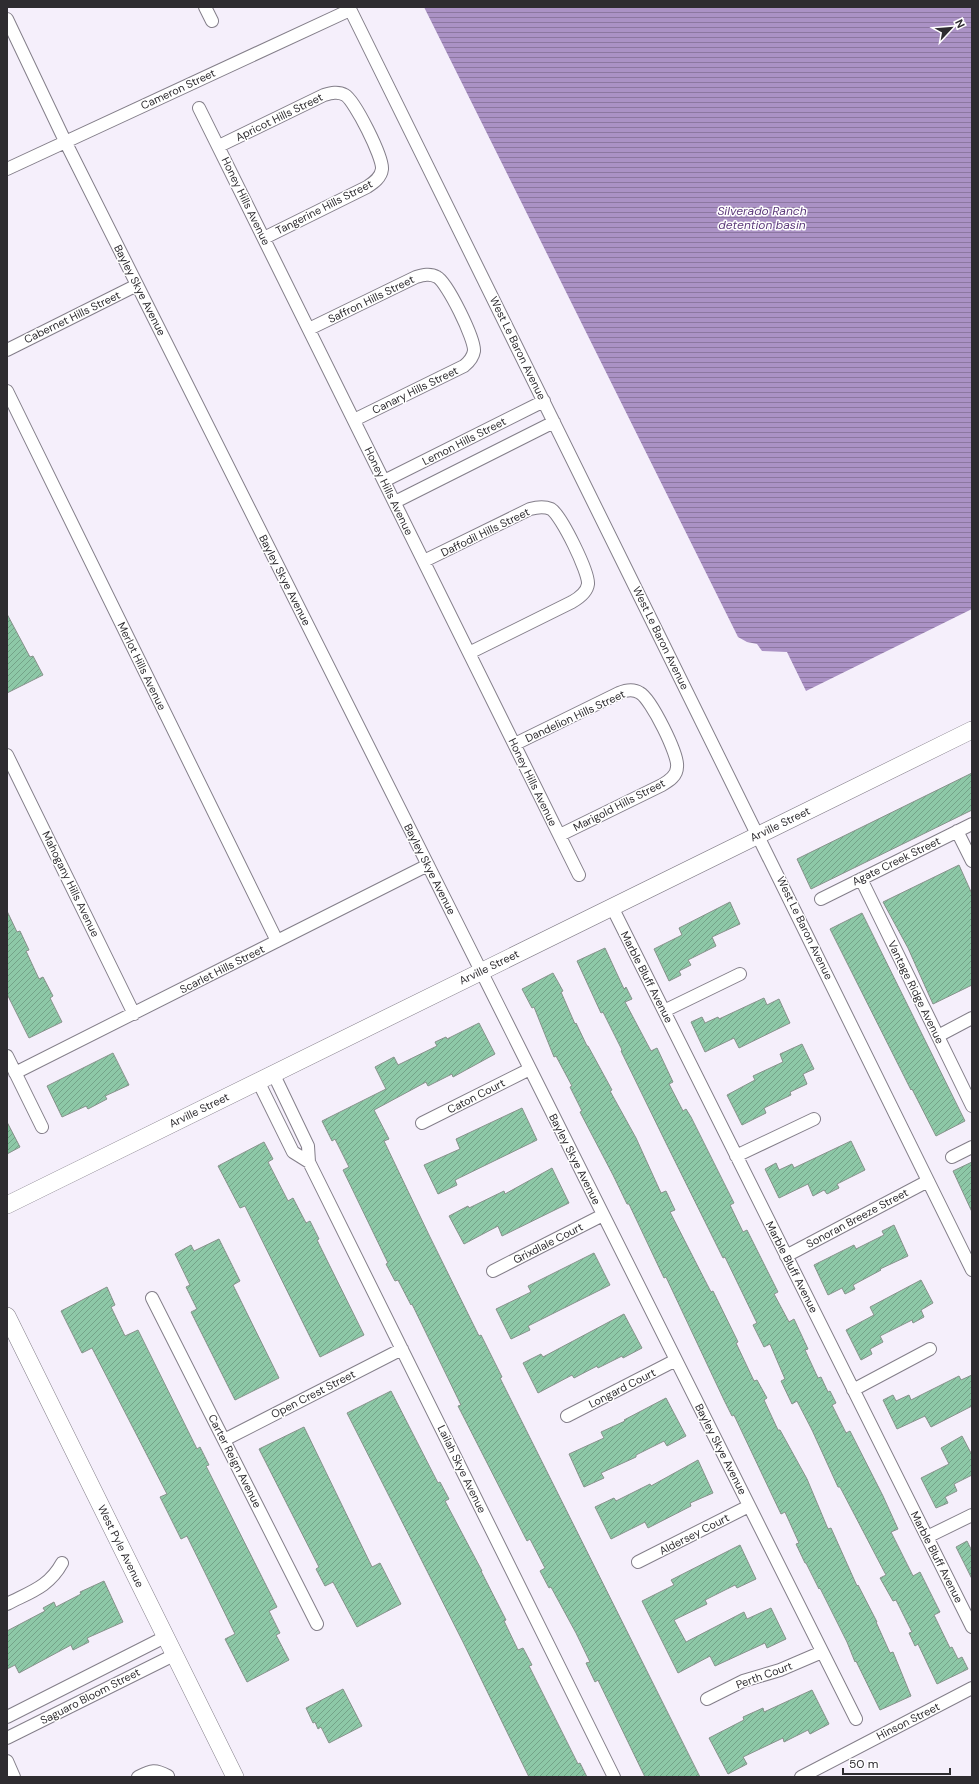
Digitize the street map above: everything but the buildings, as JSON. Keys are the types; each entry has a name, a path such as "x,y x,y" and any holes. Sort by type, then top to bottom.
{"street":[{"path":"206,7 212,21"},
{"name":"Cameron Street","path":"7,169 350,8"},
{"name":"West Le Baron Avenue","path":"350,8 972,1270"},
{"name":"Bayley Skye Avenue","path":"7,19 65,141 856,1718"},
{"name":"Apricot Hills Street","path":"219,146 324,95 330,93 341,94 350,98 354,104 381,162 381,174"},
{"name":"Honey Hills Avenue","path":"199,108 579,875"},
{"name":"Tangerine Hills Street","path":"264,238 366,187 381,174"},
{"name":"Saffron Hills Street","path":"309,329 416,277 422,275 433,276 441,280 446,286 471,338 474,350 473,356"},
{"name":"Cabernet Hills Street","path":"7,350 137,285"},
{"name":"Canary Hills Street","path":"354,420 464,366 473,356"},
{"name":"Merlot Hills Avenue","path":"7,391 277,941"},
{"name":"Lemon Hills Street","path":"384,481 544,401"},
{"name":"Lemon Hills Street","path":"395,502 554,422"},
{"name":"Daffodil Hills Street","path":"424,561 536,507 547,508 555,513 575,551 587,577 587,589 578,598 469,653"},
{"name":"Dandelion Hills Street","path":"514,744 619,693 626,691 637,691 645,696 649,702 675,754 678,766 676,772"},
{"name":"Arville Street","path":"7,1205 972,730"},
{"name":"Mahogany Hills Avenue","path":"7,755 134,1014"},
{"name":"Marigold Hills Street","path":"560,836 662,785 673,777 676,772"},
{"name":"Agate Creek Street","path":"821,899 972,824"},
{"path":"957,831 972,861"},
{"name":"Scarlet Hills Street","path":"16,1073 428,865"},
{"name":"Vantage Ridge Avenue","path":"860,879 972,1106"},
{"name":"Marble Bluff Avenue","path":"612,907 972,1627"},
{"path":"664,1011 740,974"},
{"path":"938,1036 972,1018"},
{"path":"7,1056 42,1126"},
{"name":"Caton Court","path":"422,1123 530,1069"},
{"name":"Lailah Skye Avenue","path":"273,1073 308,1146 309,1162 614,1777"},
{"name":"Lailah Skye Avenue","path":"258,1081 293,1152 309,1162"},
{"path":"736,1156 814,1119"},
{"path":"952,1157 972,1147"},
{"name":"Sonoran Breeze Street","path":"786,1256 928,1181"},
{"name":"Grixdlale Court","path":"493,1271 603,1215"},
{"name":"Carter Reign Avenue","path":"152,1298 317,1624"},
{"name":"West Pyle Avenue","path":"7,1316 235,1777"},
{"name":"Open Crest Street","path":"224,1440 402,1349"},
{"path":"853,1390 930,1349"},
{"name":"Longard Court","path":"567,1416 676,1360"},
{"name":"Aldersey Court","path":"638,1562 749,1506"},
{"path":"927,1537 972,1515"},
{"path":"7,1604 48,1583 56,1574 62,1563"},
{"name":"Saguaro Bloom Street","path":"7,1717 165,1637"},
{"name":"Perth Court","path":"707,1699 743,1681 780,1670 822,1652"},
{"name":"Saguaro Bloom Street","path":"7,1738 174,1654"},
{"name":"Hinson Street","path":"801,1777 972,1688"},
{"path":"7,1762 14,1777"},
{"path":"138,1777 150,1771 158,1771 168,1776"}],"water":[{"name":"Silverado Ranch detention basin","path":"424,7 972,7 972,609 806,691 787,652 762,651 757,644 747,642 738,637"}]}
